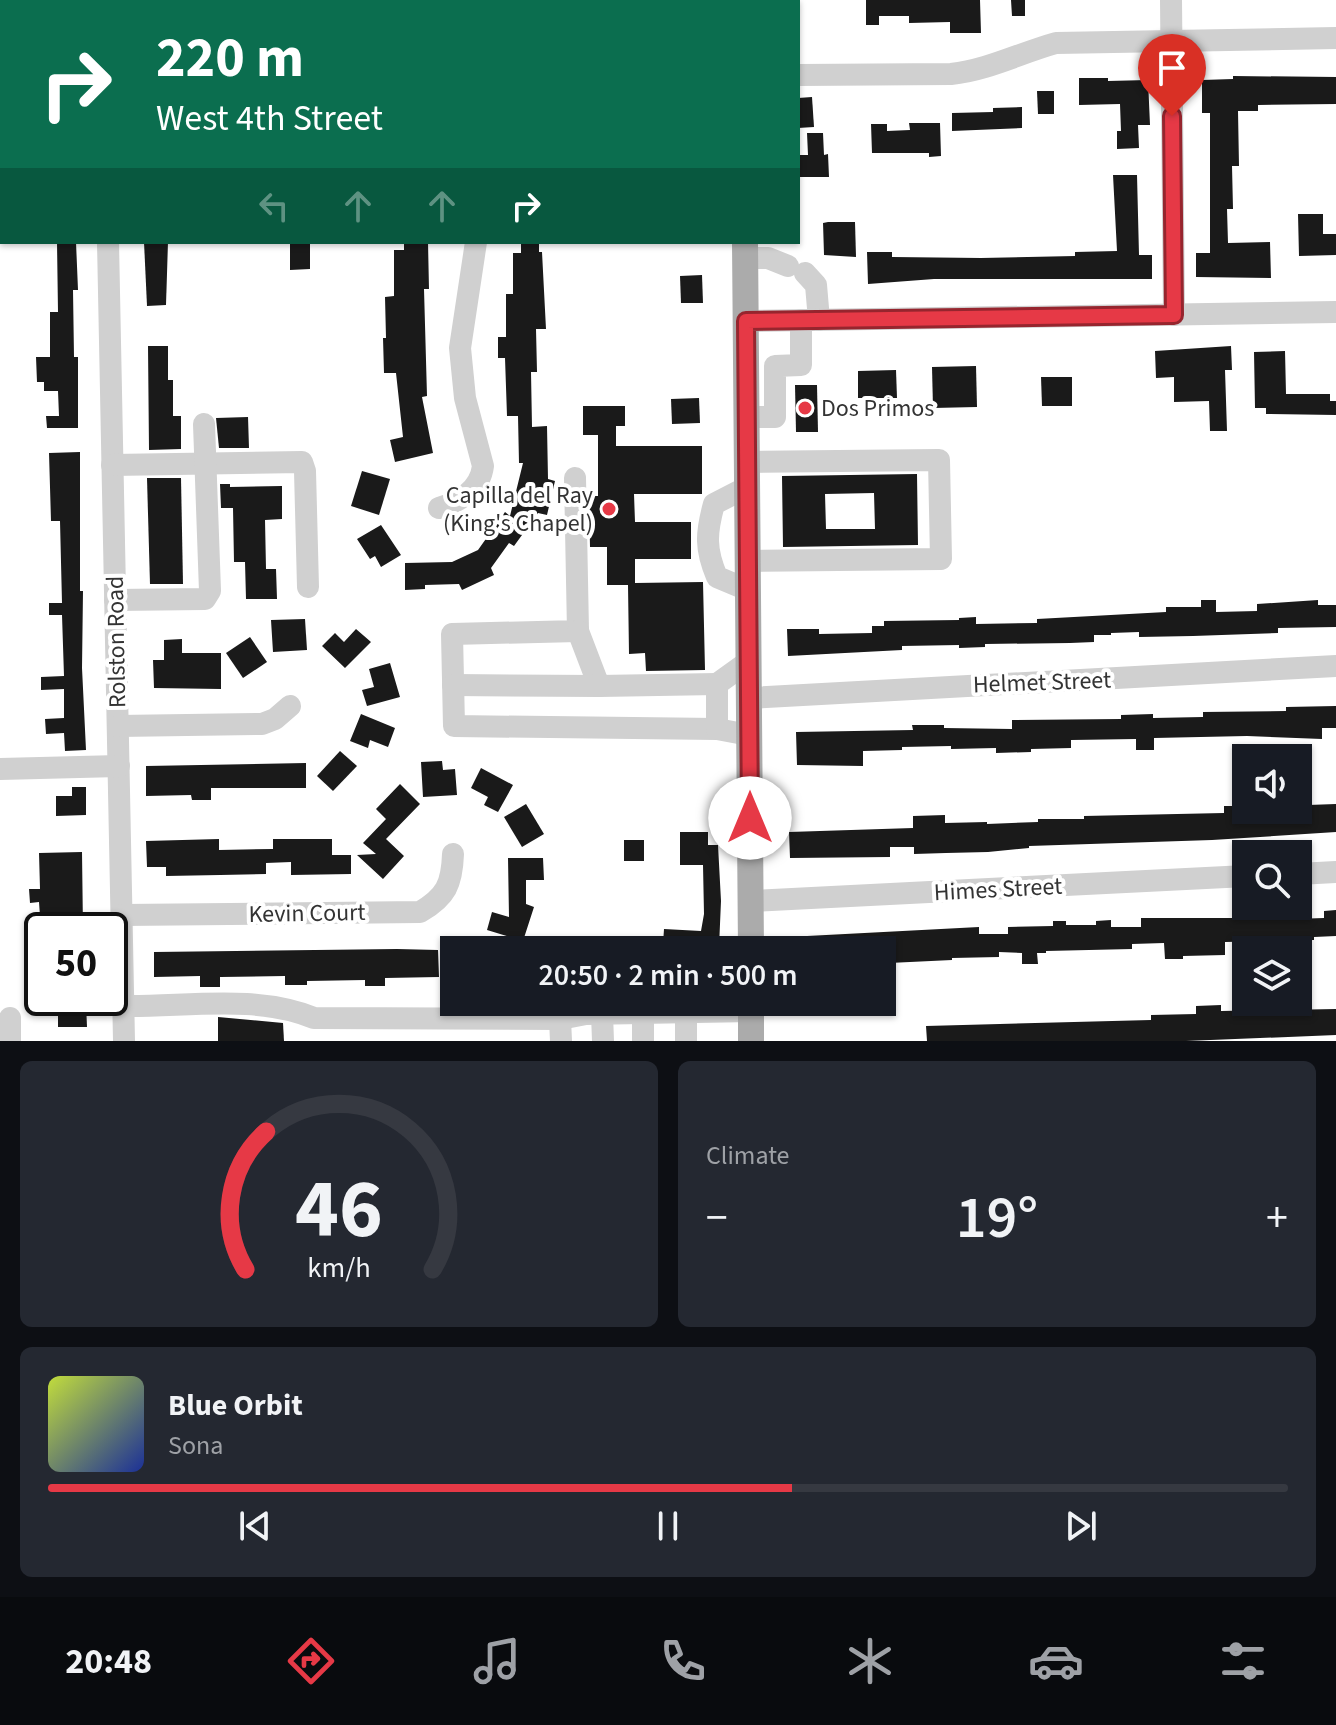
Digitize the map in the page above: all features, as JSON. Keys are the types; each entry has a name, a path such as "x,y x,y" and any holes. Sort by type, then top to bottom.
{"main road":[{"path":"746,250 751,936"},
{"path":"751,1016 751,1041"}],"street":[{"path":"1171,0 1174,315"},
{"path":"800,75 951,74 976,71 1056,43 1336,38"},
{"name":"Rolston Road","path":"108,244 122,912"},
{"path":"439,508 468,493 482,474 483,466 465,398 460,348 476,244"},
{"path":"746,250 788,261 816,285 801,365 746,365"},
{"path":"746,321 1336,312"},
{"path":"747,417 775,417 775,366"},
{"path":"115,600 205,599 210,591 204,424"},
{"path":"748,561 941,559 939,460 747,474 714,504 706,532 710,560 717,577 748,590"},
{"path":"112,465 302,462 305,471 308,587"},
{"path":"575,478 578,631 599,686"},
{"path":"578,631 452,634 454,726 717,729 749,735"},
{"path":"453,685 717,684 749,661"},
{"name":"Helmet Street","path":"749,698 1336,666"},
{"path":"717,684 717,729"},
{"path":"118,726 262,724 275,719 290,706"},
{"path":"0,769 119,766"},
{"name":"Kevin Court","path":"128,915 420,912 443,894 453,877 453,854"},
{"path":"1312,873 1336,872"},
{"name":"Himes Street","path":"750,901 1232,877"},
{"path":"128,1006 266,1005 290,1009 314,1018 479,1030 560,1030 597,1016"},
{"name":"Rolston Road","path":"124,1016 124,1041"},
{"path":"602,1016 603,1041"},
{"path":"643,1016 643,1041"},
{"path":"686,1016 686,1041"}],"building":[{"path":"866,0 980,0 981,33 950,33 950,22 909,23 909,16 879,16 879,25 866,25"},
{"path":"1011,0 1025,0 1025,16 1012,16"},
{"path":"1233,76 1336,77 1336,104 1258,105 1258,111 1238,111 1239,166 1232,166 1233,209 1227,209 1228,243 1270,242 1271,278 1196,277 1196,253 1210,253 1210,113 1202,113 1202,80 1233,79"},
{"path":"1079,78 1148,80 1150,125 1138,125 1139,148 1117,149 1117,131 1121,131 1120,104 1079,105"},
{"path":"1037,91 1054,91 1054,114 1038,114"},
{"path":"812,97 814,127 800,128 800,98"},
{"path":"1022,107 1022,128 952,131 952,113 993,112 993,108"},
{"path":"909,123 940,123 941,156 929,157 929,153 872,153 871,124 887,124 887,131 910,130"},
{"path":"807,133 823,133 829,177 800,177 800,155 808,155"},
{"path":"1113,175 1137,175 1139,255 1152,255 1152,279 934,279 868,284 867,252 892,252 892,257 981,258 1075,256 1075,252 1117,251"},
{"path":"1298,214 1323,214 1323,234 1336,234 1336,255 1299,256"},
{"path":"855,222 856,257 824,255 823,223"},
{"path":"57,244 76,244 78,290 73,290 74,357 78,357 78,428 47,428 46,416 59,416 58,391 44,391 44,382 37,382 36,357 50,357 50,312 58,312"},
{"path":"144,244 168,244 166,305 147,306"},
{"path":"290,244 310,244 310,269 290,270"},
{"path":"404,244 428,244 429,289 424,289 427,396 422,397 433,453 395,462 390,440 403,437 396,373 384,373 383,338 386,338 385,297 394,296 394,250 404,250"},
{"path":"521,244 539,244 539,252 542,252 546,329 536,329 537,372 531,372 532,427 547,426 548,479 555,481 547,515 538,513 514,546 509,543 491,568 494,575 462,590 459,584 425,585 425,589 405,590 405,563 452,562 478,550 505,512 510,516 523,463 519,463 518,416 507,416 505,358 498,358 498,337 506,337 506,294 513,294 513,253 521,253"},
{"path":"702,275 703,303 681,303 680,276"},
{"path":"148,346 168,346 168,380 173,380 173,416 181,416 181,449 149,450"},
{"path":"1231,346 1232,370 1225,370 1227,431 1210,431 1209,401 1174,402 1174,377 1156,378 1155,351"},
{"path":"1285,351 1286,394 1330,394 1330,401 1336,401 1336,415 1266,414 1266,408 1255,408 1254,352"},
{"path":"976,366 977,407 933,408 932,367"},
{"path":"896,370 897,398 858,398 858,371"},
{"path":"1041,377 1072,377 1072,406 1042,406"},
{"path":"795,385 817,385 818,432 796,432"},
{"path":"699,398 700,423 672,424 671,399"},
{"path":"583,406 625,406 625,426 616,426 616,446 702,446 702,494 634,494 635,522 691,522 691,559 635,559 635,583 703,582 705,670 646,671 645,653 629,654 628,585 607,585 607,547 590,547 589,496 598,496 598,435 583,435"},
{"path":"248,417 249,448 219,448 216,418"},
{"path":"80,452 80,591 83,591 82,668 86,750 65,751 64,733 46,734 45,719 64,718 64,689 41,690 41,677 64,676 62,615 49,615 49,603 62,603 60,521 51,521 49,453"},
{"path":"362,471 390,479 379,515 351,506"},
{"path":"917,474 918,545 783,547 782,476","holes":["874,493 875,529 826,529 825,494"]},
{"path":"147,478 181,478 183,584 150,584"},
{"path":"220,484 230,484 230,487 282,486 282,519 265,520 266,569 276,569 277,599 246,599 245,562 234,562 233,508 221,508"},
{"path":"381,525 401,555 381,567 375,556 370,559 357,539"},
{"path":"1201,600 1216,600 1216,612 1257,611 1257,604 1318,600 1318,605 1336,605 1336,627 1278,628 1278,633 1193,636 1139,637 1139,632 1111,633 1094,635 1094,642 985,644 985,647 959,648 959,645 902,646 902,650 788,656 787,629 819,629 819,634 872,633 872,626 884,626 884,621 976,617 976,624 1037,623 1037,619 1166,612 1166,607 1201,607"},
{"path":"305,619 307,650 273,652 271,620"},
{"path":"356,629 371,642 345,668 322,646 335,633 344,642"},
{"path":"250,637 267,662 243,678 226,653"},
{"path":"182,639 182,653 221,653 221,689 154,688 153,660 164,660 164,640"},
{"path":"390,663 400,697 367,706 362,690 374,687 369,669"},
{"path":"1336,706 1336,728 1322,728 1322,739 1247,736 1154,738 1154,750 1136,750 1136,739 1071,740 1071,748 1031,749 1031,752 996,753 996,748 951,749 951,746 902,747 902,750 863,751 863,766 797,765 796,732 913,730 912,725 1012,729 1012,720 1121,719 1121,715 1153,714 1153,718 1203,717 1203,712 1286,711 1286,707"},
{"path":"361,714 395,728 388,747 370,740 368,748 350,741"},
{"path":"340,751 357,766 333,791 317,776"},
{"path":"442,761 443,770 455,769 457,795 423,797 421,762"},
{"path":"306,763 306,788 211,788 211,800 192,800 191,795 146,796 146,766"},
{"path":"481,768 513,785 498,812 484,805 488,797 471,788"},
{"path":"400,784 420,804 386,839 404,856 383,879 357,855 376,854 363,843 386,819 376,809"},
{"path":"72,787 86,787 86,815 56,816 56,796 72,796"},
{"path":"526,804 544,834 522,847 504,817"},
{"path":"1336,804 1336,832 1029,846 988,852 914,854 914,847 890,847 890,857 790,858 789,832 913,828 913,816 945,815 945,823 987,824 1084,819 1084,816 1224,813 1224,806 1232,806 1232,824 1312,824 1312,805"},
{"path":"680,832 708,832 708,845 718,845 719,936 664,936 664,929 701,931 704,914 703,865 680,865"},
{"path":"219,839 219,850 273,849 273,839 332,839 332,855 351,855 351,874 291,875 291,862 266,863 266,874 166,876 166,867 147,867 146,841"},
{"path":"624,840 644,840 644,861 624,861"},
{"path":"82,852 83,912 40,912 39,902 30,903 29,889 40,889 39,853"},
{"path":"508,858 543,858 544,880 526,880 526,904 534,907 525,936 507,936 487,930 492,912 509,917"},
{"path":"1336,910 1336,936 1314,937 1312,940 1312,936 1232,936 1232,942 1225,942 1225,955 1183,956 1183,959 1165,959 1164,943 1132,944 1132,949 1046,951 1037,953 1038,964 1022,964 1022,953 999,952 999,957 896,963 896,936 807,936 979,927 979,934 1008,934 1008,927 1053,926 1053,921 1066,921 1066,925 1096,925 1096,921 1111,920 1111,927 1141,927 1141,918 1312,920 1324,918 1324,911"},
{"path":"438,950 439,977 385,978 385,986 365,986 365,980 307,981 307,985 285,985 285,976 220,977 220,987 200,987 200,976 154,977 154,952"},
{"path":"1221,1005 1221,1011 1232,1011 1232,1016 1312,1016 1312,1009 1336,1009 1336,1035 1186,1041 927,1041 926,1026 1151,1020 1151,1015 1196,1014 1196,1006"},
{"path":"58,1016 87,1016 87,1027 58,1027"},
{"path":"218,1017 283,1023 284,1041 218,1041"}],"place":[{"name":"Dos Primos","path":"805,408"},
{"name":"Capilla del Ray (King's Chapel)","path":"609,509"}],"route":[{"path":"750,818 746,321 1174,315 1172,116"}]}
